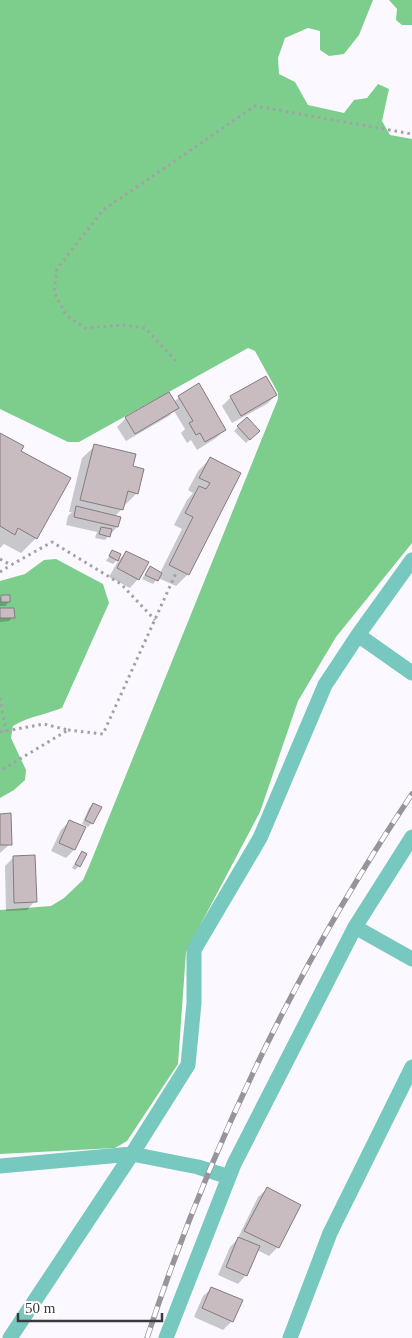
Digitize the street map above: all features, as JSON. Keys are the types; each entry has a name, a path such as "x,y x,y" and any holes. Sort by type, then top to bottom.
{"street":[{"path":"10,1338 132,1154 188,1065 194,1003 194,950 260,838 325,685 412,560"},
{"path":"358,635 412,673"},
{"path":"166,1338 234,1164 355,927 412,836"},
{"path":"355,927 412,959"},
{"path":"290,1338 330,1232 412,1067"},
{"path":"0,1166 132,1154 198,1167 229,1176"}],"path":[{"path":"176,360 145,328 124,325 86,328 66,315 54,292 57,269 102,210 255,106 412,134"},
{"path":"0,572 52,542 121,584 154,620"},
{"path":"0,559 11,565"},
{"path":"0,732 44,724 68,730 103,734 176,573"},
{"path":"0,698 6,732"},
{"path":"0,771 68,730"}],"green space":[{"path":"0,0 373,0 359,35 344,54 329,56 320,50 320,31 308,28 285,38 278,58 279,74 295,82 308,105 344,113 354,100 367,98 378,84 389,89 382,121 390,135 412,139 412,543 336,637 298,701 260,812 186,952 178,1064 127,1141 115,1148 0,1154 0,910 51,906 64,898 83,880 278,399 278,393 255,351 248,348 79,442 68,442 0,409"},
{"path":"389,0 412,0 412,25 402,25 396,20 397,9"},
{"path":"56,559 103,584 109,603 62,708 13,726 11,738 26,770 25,780 14,790 0,798 0,581 25,574 44,560"}],"building":[{"path":"266,376 277,395 241,416 230,396"},
{"path":"199,383 226,430 205,442 200,433 196,435 189,423 193,421 178,396"},
{"path":"169,392 179,408 135,434 125,417"},
{"path":"247,417 260,431 250,440 237,426"},
{"path":"0,433 24,446 21,451 71,478 37,539 18,528 15,535 0,526"},
{"path":"94,444 136,454 133,466 144,469 138,494 128,491 123,510 80,500"},
{"path":"210,457 241,473 189,575 169,565 193,517 185,513 199,486 206,489 210,483 199,478"},
{"path":"76,506 121,517 118,527 74,517"},
{"path":"101,527 112,529 110,537 99,534"},
{"path":"112,550 121,554 118,561 109,556"},
{"path":"126,551 149,562 139,580 117,568"},
{"path":"150,566 162,573 158,581 145,575"},
{"path":"1,595 10,595 10,602 1,602"},
{"path":"0,608 14,608 15,618 0,618"},
{"path":"93,803 102,807 93,824 85,820"},
{"path":"11,813 12,845 0,845 0,814"},
{"path":"69,820 86,827 75,850 59,843"},
{"path":"82,851 87,854 80,867 75,864"},
{"path":"35,855 37,902 14,903 13,856"},
{"path":"267,1187 301,1205 279,1248 244,1231"},
{"path":"238,1237 260,1246 247,1276 226,1267"},
{"path":"211,1287 243,1300 233,1322 202,1308"}],"railway":[{"path":"147,1338 199,1196 261,1057 295,989 332,923 412,794"}]}
